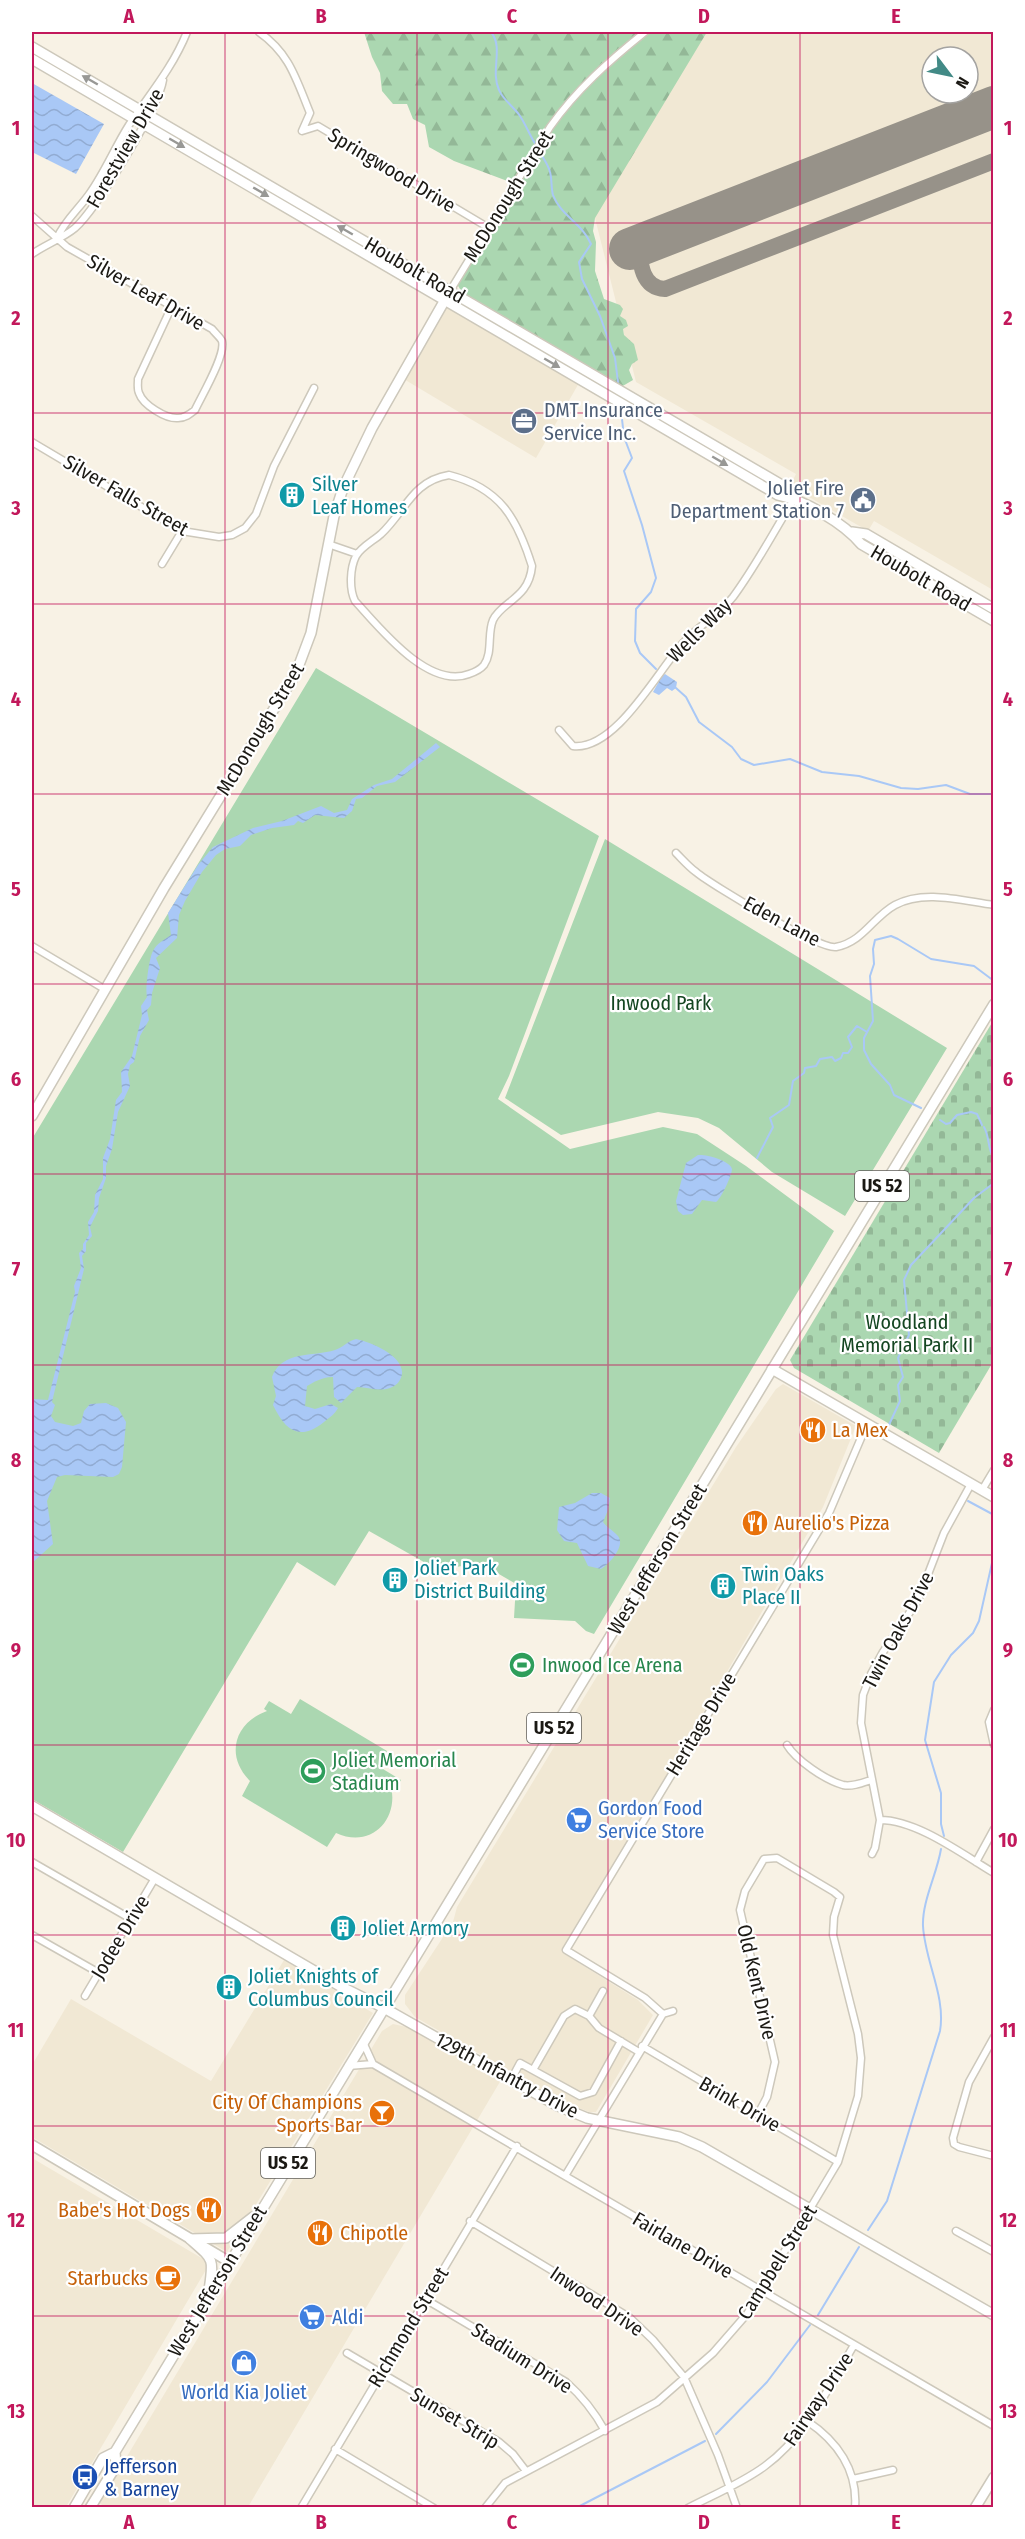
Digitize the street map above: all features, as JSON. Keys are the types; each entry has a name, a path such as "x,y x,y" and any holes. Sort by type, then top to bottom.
{"main road":[{"name":"Houbolt Road","path":"32,47 142,117 444,300 778,495 794,498 852,532 866,534 993,609"},
{"name":"Houbolt Road","path":"32,58 142,117 450,291 785,487 794,498"},
{"name":"McDonough Street","path":"32,1116 164,888 296,673 312,633 334,516 356,460 450,291"},
{"name":"Houbolt Road","path":"852,532 861,544 993,621"},
{"name":"West Jefferson Street","path":"76,2504 103,2458 115,2452 228,2261 993,1004"},
{"path":"772,1369 993,1497"},
{"name":"129th Infantry Drive","path":"32,1806 340,1986 384,2007 558,2106 598,2120 679,2137 726,2159 993,2315"},
{"path":"32,2145 228,2261"},
{"path":"190,2239 226,2238 257,2214"},
{"path":"190,2239 209,2256 213,2264 207,2296"},
{"name":"West Jefferson Street","path":"91,2507 116,2466 115,2452"},
{"path":"975,2508 993,2477"},
{"path":"76,2504 91,2507"}],"street":[{"name":"Forestview Drive","path":"32,254 73,230 91,210 142,117 155,87 163,79 187,32"},
{"name":"Springwood Drive","path":"259,32 275,43 287,59 310,113 302,131 318,126 489,228"},
{"name":"McDonough Street","path":"450,291 563,108 588,79 645,32"},
{"name":"Forestview Drive","path":"57,238 63,225 90,194 142,117"},
{"name":"Silver Leaf Drive","path":"32,216 67,247 172,306 212,329 222,342 222,353 195,410 178,418 169,417 145,403 138,390 138,379 172,306"},
{"name":"Silver Falls Street","path":"32,442 182,531 219,537 232,535 245,528 256,514 274,466 314,388"},
{"path":"449,475 490,492 500,501 518,529 532,566 520,595 496,616 492,623 486,663 479,670 463,677 435,673 405,654 355,602 351,594 351,584 357,554 382,533 414,493 429,480 449,475"},
{"name":"Wells Way","path":"559,730 573,746 584,748 598,743 614,730 684,641 717,614 733,597 794,498"},
{"path":"162,564 182,531"},
{"path":"328,544 357,554"},
{"name":"Eden Lane","path":"676,854 697,873 762,913 833,948 857,939 894,905 914,899 940,897 993,905"},
{"path":"32,946 106,990"},
{"name":"Heritage Drive","path":"663,2014 645,1998 566,1950 829,1513 867,1424"},
{"path":"982,1490 993,1470"},
{"name":"Twin Oaks Drive","path":"872,1854 880,1820 861,1723 863,1695 871,1674 918,1600 944,1533 972,1484"},
{"path":"993,1710 989,1722 993,1745"},
{"path":"787,1745 795,1757 843,1785 856,1785 872,1780"},
{"path":"880,1820 896,1820 911,1826 993,1873"},
{"path":"976,1862 993,1829"},
{"name":"Old Kent Drive","path":"758,2114 767,2097 775,2062 740,1910 745,1891 764,1859 770,1857 777,1858 834,1892 840,1898"},
{"path":"32,1862 131,1919"},
{"name":"Jodee Drive","path":"85,1996 155,1878"},
{"name":"Campbell Street","path":"485,2508 505,2483 657,2402 730,2335 747,2314 838,2162 858,2096 861,2058 858,2034 833,1935 834,1917 840,1898"},
{"path":"32,1935 99,1973"},
{"path":"533,2070 564,2016 575,2009 589,2016 603,1991"},
{"path":"565,2176 640,2049 663,2014 673,2011"},
{"name":"Brink Drive","path":"589,2016 599,2028 621,2041 640,2049 758,2114 838,2162"},
{"path":"993,2037 969,2082 953,2138 954,2144 993,2156"},
{"path":"511,2080 520,2063 579,2096 592,2092 621,2041"},
{"path":"348,2066 373,2064 363,2042"},
{"name":"Fairlane Drive","path":"373,2064 993,2426"},
{"name":"Richmond Street","path":"301,2508 516,2146"},
{"name":"Inwood Drive","path":"470,2221 629,2317 653,2340 684,2378 718,2455 736,2508"},
{"path":"956,2231 993,2252"},
{"name":"Stadium Drive","path":"425,2299 566,2382 595,2413 605,2431"},
{"name":"Fairway Drive","path":"688,2508 729,2487 786,2449 807,2421 854,2345"},
{"name":"Sunset Strip","path":"347,2353 499,2442 513,2454 526,2471"},
{"path":"807,2421 836,2445 846,2460 853,2479 855,2508"},
{"path":"335,2449 434,2508"},
{"path":"853,2479 892,2470"}],"shaded area":[{"path":"707,32 993,32 993,590 874,521 868,531 790,486 796,474 636,382 595,218 562,178"},
{"path":"440,301 579,383 536,458 397,375"},
{"path":"783,1384 856,1426 823,1507 563,1953 638,2000 653,2015 596,2112 589,2112 562,2101 415,2017 405,2004 405,1995 453,1922 457,1907 736,1447 776,1389"},
{"path":"284,1960 373,2013 227,2252 32,2137 32,2065 71,1999 211,2081"},
{"path":"393,2024 407,2027 501,2080 248,2507 107,2508 99,2503 382,2031"},
{"path":"32,2158 210,2263 66,2507 32,2508"}],"green space":[{"path":"364,32 707,32 595,218 593,231 596,242 595,271 604,299 620,305 623,309 620,316 626,320 628,326 623,329 624,335 634,344 638,360 629,370 633,380 621,387 465,297 455,281 515,184 454,161 429,147 425,125 413,119 407,104 393,104 382,91 380,73"},
{"path":"316,668 599,836 509,1076 498,1099 570,1149 663,1127 697,1134 746,1166 834,1231 594,1634 586,1631 575,1621 514,1618 516,1584 480,1563 438,1570 369,1531 335,1586 297,1562 123,1852 32,1799 32,1139"},
{"name":"Inwood Park","path":"605,839 947,1048 845,1216 772,1172 719,1128 698,1118 658,1112 561,1135 505,1098"},
{"name":"Woodland Memorial Park II","path":"993,1021 993,1362 939,1453 794,1368 790,1360"},
{"name":"Joliet Memorial Stadium","path":"300,1699 387,1751 378,1766 401,1780 396,1788 391,1786 391,1810 379,1829 360,1837 348,1837 336,1833 327,1847 242,1796 250,1781 237,1761 237,1741 241,1732 247,1723 267,1711 264,1709 269,1701 291,1714"}],"water":[{"path":"32,83 104,124 76,174 32,152"},
{"path":"665,674 677,682 676,688 672,691 667,688 659,695 653,692"},
{"path":"436,743 440,747 395,782 377,786 362,798 356,799 352,811 344,818 315,815 303,823 298,821 294,825 272,828 251,835 240,846 225,849 216,855 202,872 185,901 179,915 177,938 156,958 160,968 152,993 151,1005 147,1010 149,1020 140,1036 134,1062 130,1065 128,1074 130,1086 118,1112 98,1211 90,1227 92,1236 86,1243 86,1251 82,1256 84,1269 52,1402 55,1405 51,1416 55,1422 73,1426 81,1423 84,1411 90,1404 106,1403 118,1408 126,1422 122,1467 119,1474 113,1477 65,1475 57,1477 47,1501 53,1544 32,1563 32,1399 48,1400 75,1292 74,1286 81,1268 79,1253 89,1235 88,1222 94,1212 95,1195 103,1179 103,1158 110,1139 116,1100 122,1092 121,1072 132,1056 142,1015 141,1006 147,997 147,981 153,951 171,935 168,913 198,865 213,847 253,828 282,821 321,806 334,813 347,810 352,799 374,785 392,779"},
{"path":"698,1155 722,1160 730,1166 732,1172 716,1202 702,1200 692,1214 683,1215 678,1211 676,1201 686,1163"},
{"path":"356,1339 378,1347 398,1361 402,1374 398,1383 386,1389 357,1387 341,1403 334,1397 333,1377 326,1377 307,1386 305,1406 315,1409 331,1404 338,1408 337,1410 324,1422 307,1431 300,1432 288,1427 273,1405 276,1396 272,1377 277,1368 291,1358 335,1350"},
{"path":"592,1493 601,1493 610,1498 603,1522 620,1540 616,1554 601,1569 588,1566 577,1543 564,1541 557,1530 559,1507 575,1503"}],"waterway":[{"path":"491,32 495,38 497,52 496,75 499,90 520,116 536,145"},
{"path":"539,150 549,169 553,195 591,244 579,262 582,279 600,316 615,358 618,382"},
{"path":"621,410 624,437 632,458 624,471 656,578 651,592 636,609 635,641 640,653 656,669"},
{"path":"676,688 686,697 699,722 732,747 741,759 754,765 790,759 822,772 859,776 901,788 918,789 946,785 970,794 994,794"},
{"path":"921,1108 894,1095 890,1085 871,1064 864,1050 864,1038 873,1021 870,976 874,964 875,940 891,936 931,959 974,966 994,981"},
{"path":"757,1158 773,1127 770,1118 789,1105 793,1081 804,1073 805,1068 816,1066 820,1059 832,1057 835,1061 841,1058 843,1053 848,1053 852,1047 848,1037 857,1026 867,1032"},
{"path":"940,1120 946,1124 950,1123 957,1115 971,1112 977,1114 982,1125"},
{"path":"984,1127 994,1158"},
{"path":"887,1429 900,1401 898,1385 903,1377 898,1358 909,1335 904,1280 911,1265 974,1198 994,1183"},
{"path":"968,1501 994,1515"},
{"path":"944,1836 941,1824 941,1793 925,1740 934,1682 951,1655 973,1633 979,1621 994,1554"},
{"path":"868,2230 887,2201 940,2031 940,2005 927,1953 923,1917 941,1849"},
{"path":"818,2315 859,2247"},
{"path":"716,2434 767,2382 810,2325"},
{"path":"576,2508 705,2441"}],"taxiway":[{"path":"639,245 640,260 647,280 657,288 665,289 994,161"}],"runway":[{"path":"630,249 994,107"}],"place":[{"name":"DMT Insurance Service Inc.","path":"524,421"},
{"name":"Silver Leaf Homes","path":"292,495"},
{"name":"Joliet Fire Department Station 7","path":"863,500"},
{"name":"La Mex","path":"813,1430"},
{"name":"Aurelio's Pizza","path":"755,1523"},
{"name":"Joliet Park District Building","path":"395,1580"},
{"name":"Twin Oaks Place II","path":"723,1586"},
{"name":"Inwood Ice Arena","path":"522,1665"},
{"name":"Joliet Memorial Stadium","path":"313,1771"},
{"name":"Gordon Food Service Store","path":"579,1820"},
{"name":"Joliet Armory","path":"343,1928"},
{"name":"Joliet Knights of Columbus Council","path":"229,1987"},
{"name":"City Of Champions Sports Bar","path":"382,2113"},
{"name":"Babe's Hot Dogs","path":"209,2210"},
{"name":"Chipotle","path":"320,2233"},
{"name":"Starbucks","path":"168,2278"},
{"name":"Aldi","path":"312,2317"},
{"name":"World Kia Joliet","path":"244,2363"},
{"name":"Jefferson & Barney","path":"85,2477"}]}
